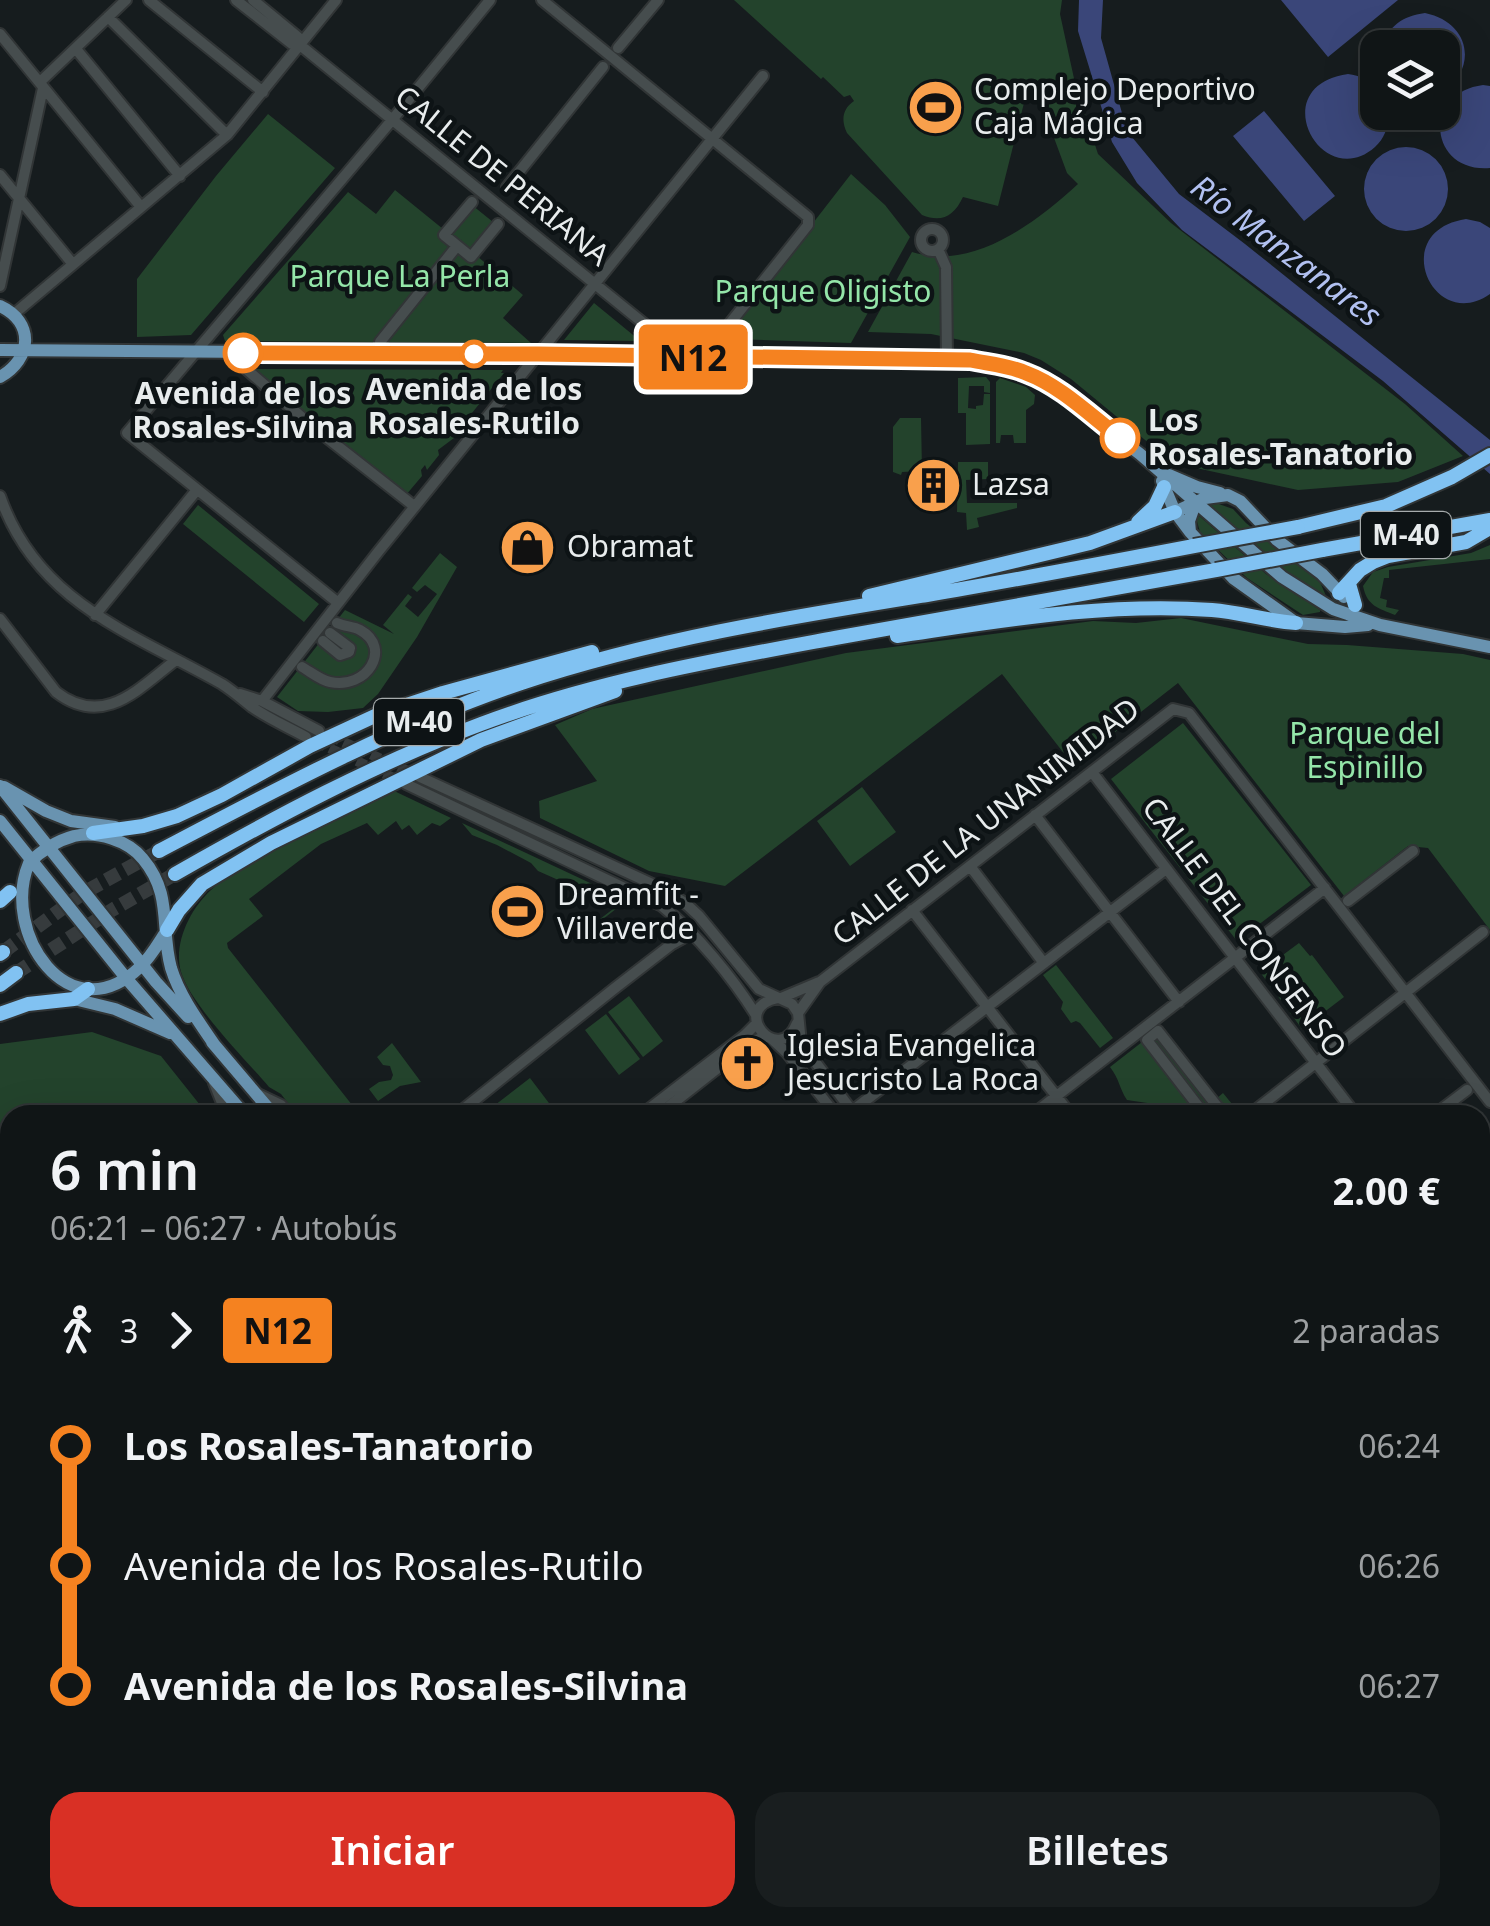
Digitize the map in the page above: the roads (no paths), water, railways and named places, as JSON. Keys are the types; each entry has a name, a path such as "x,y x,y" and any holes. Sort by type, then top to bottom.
{"highway":[{"name":"M-40","path":"159,851 325,764 450,709 583,664 791,617 1010,581 1192,539 1298,527 1386,506 1452,477 1490,455"},
{"path":"1125,530 1155,506 1164,487"},
{"path":"791,617 1090,543 1174,512"},
{"name":"M-40","path":"175,874 347,780 485,722 586,690 762,651 1322,550 1490,524"},
{"path":"1355,605 1344,588 1373,562 1466,542 1490,524"},
{"path":"762,651 1012,619 1118,610 1214,610 1302,624"},
{"path":"92,833 143,826 177,816 310,746 443,692 628,644 697,636"},
{"path":"167,930 202,884 271,843 481,740 682,667"},
{"path":"0,985 20,966"},
{"path":"0,1014 28,1004 74,999 88,989"}],"main road":[{"path":"0,306 14,314 25,336 20,361 0,377"},
{"path":"0,350 538,354 1000,364 1030,374 1062,394 1157,469 1282,578 1333,609 1380,625 1490,646"},
{"path":"1157,469 1174,512 1192,539 1234,578 1302,624 1380,625"},
{"path":"1157,469 1240,502 1277,540 1344,588 1327,616 1302,624"},
{"path":"1174,512 1214,496 1228,495"},
{"path":"1192,539 1189,521 1195,504"},
{"path":"1355,605 1380,625"},
{"path":"0,785 71,821 123,828"},
{"path":"0,785 142,965 266,1105"},
{"path":"0,820 126,978 236,1105"},
{"path":"6,903 18,874 47,847 92,833 121,842 142,857 162,890 170,964 181,994 216,1047"},
{"path":"20,966 68,987 107,986 142,965 167,930"},
{"path":"74,999 115,1008 175,1035"},
{"path":"1490,1882 1490,1894"}],"street":[{"path":"0,286 42,85 126,0"},
{"path":"149,0 263,92"},
{"name":"CALLE DE PERIANA","path":"236,0 292,44 300,45 653,331 656,356"},
{"name":"CALLE DE PERIANA","path":"253,0 298,37 300,45"},
{"path":"14,314 227,135 336,0"},
{"path":"337,602 128,433 490,0"},
{"path":"542,0 808,217 808,226 722,332 715,358"},
{"path":"618,48 658,0"},
{"path":"108,17 227,135"},
{"path":"0,34 141,208"},
{"path":"76,49 180,176"},
{"path":"506,186 603,67"},
{"path":"262,701 337,602 763,76"},
{"path":"0,175 72,264"},
{"path":"472,202 444,235 471,257 498,224"},
{"path":"380,342 457,246"},
{"path":"938,249 946,267 946,360"},
{"path":"246,369 414,506"},
{"path":"96,615 196,490"},
{"path":"0,496 29,554 68,596 306,737"},
{"path":"0,620 56,692 86,707 106,707 122,701 176,660"},
{"path":"302,667 332,683 354,680 371,669 374,656 370,641 359,629 343,626 330,632"},
{"path":"234,692 262,701 319,731"},
{"name":"CALLE DE LA UNANIMIDAD","path":"780,998 820,982 1173,708 1189,712 1490,1102"},
{"name":"CALLE DEL CONSENSO","path":"1092,772 1348,1105"},
{"path":"420,776 671,893 699,916 760,988 792,1004 798,1017 800,1043 847,1105"},
{"path":"406,784 662,906 692,933 746,999 759,1030 787,1053 828,1105"},
{"path":"1035,816 1179,1002"},
{"path":"1348,901 1413,851"},
{"path":"970,866 1043,962"},
{"path":"863,1105 1166,868"},
{"path":"1045,1105 1326,888"},
{"path":"912,910 1063,1105"},
{"path":"1261,1105 1483,932"},
{"path":"465,1105 672,944 692,933"},
{"name":"CALLE DE LA UNANIMIDAD","path":"798,1017 820,982"},
{"path":"654,1105 745,1034 760,1006 780,998"},
{"path":"671,1105 751,1042 788,1036 798,1017"},
{"path":"1198,1105 1147,1040 1158,1031 1216,1105"},
{"path":"212,1077 223,1105"},
{"path":"1447,1105 1466,1090"},
{"path":"255,1092 279,1105"}],"water":[{"path":"1079,0 1103,0 1101,38 1127,131 1179,194 1490,440 1490,474 1383,381 1182,230 1137,183 1112,142 1078,31"},
{"path":"1281,0 1398,0 1360,30 1328,57"},
{"path":"1425,13 1440,18 1455,30 1391,30 1410,17"},
{"path":"1460,35 1465,58 1460,73"},
{"path":"1348,74 1360,77 1360,130 1386,130 1375,147 1355,158 1336,157 1321,148 1310,133 1305,115 1309,97 1323,83"},
{"path":"1490,86 1490,168 1470,166 1454,158 1445,146 1440,130 1460,130 1463,91"},
{"path":"1264,111 1335,196 1304,221 1233,136"},
{"path":"1406,147 1422,150 1436,159 1445,173 1445,205 1436,219 1422,228 1406,231 1390,228 1376,219 1367,205 1364,189 1367,173 1376,159 1390,150"},
{"path":"1466,219 1490,228 1490,294 1469,303 1451,301 1437,291 1427,276 1424,259 1428,241 1442,227"}],"tunnel":[{"path":"330,736 415,774"},
{"path":"316,742 400,781"},
{"path":"3,952 83,893 159,851"},
{"path":"16,973 175,874"}],"place":[{"name":"Complejo Deportivo Caja Mágica","path":"935,107"},
{"name":"Avenida de los Rosales-Silvina","path":"243,353"},
{"name":"Avenida de los Rosales-Rutilo","path":"474,354"},
{"name":"Los Rosales-Tanatorio","path":"1120,438"},
{"name":"Lazsa","path":"933,485"},
{"name":"Obramat","path":"528,547"},
{"name":"Dreamfit - Villaverde","path":"518,912"},
{"name":"Iglesia Evangelica Jesucristo La Roca","path":"748,1063"}],"water label":[{"name":"Río Manzanares","path":"1286,251"}],"park label":[{"name":"Parque La Perla","path":"400,277"},
{"name":"Parque Oligisto","path":"823,292"},
{"name":"Parque del Espinillo","path":"1365,751"}]}
